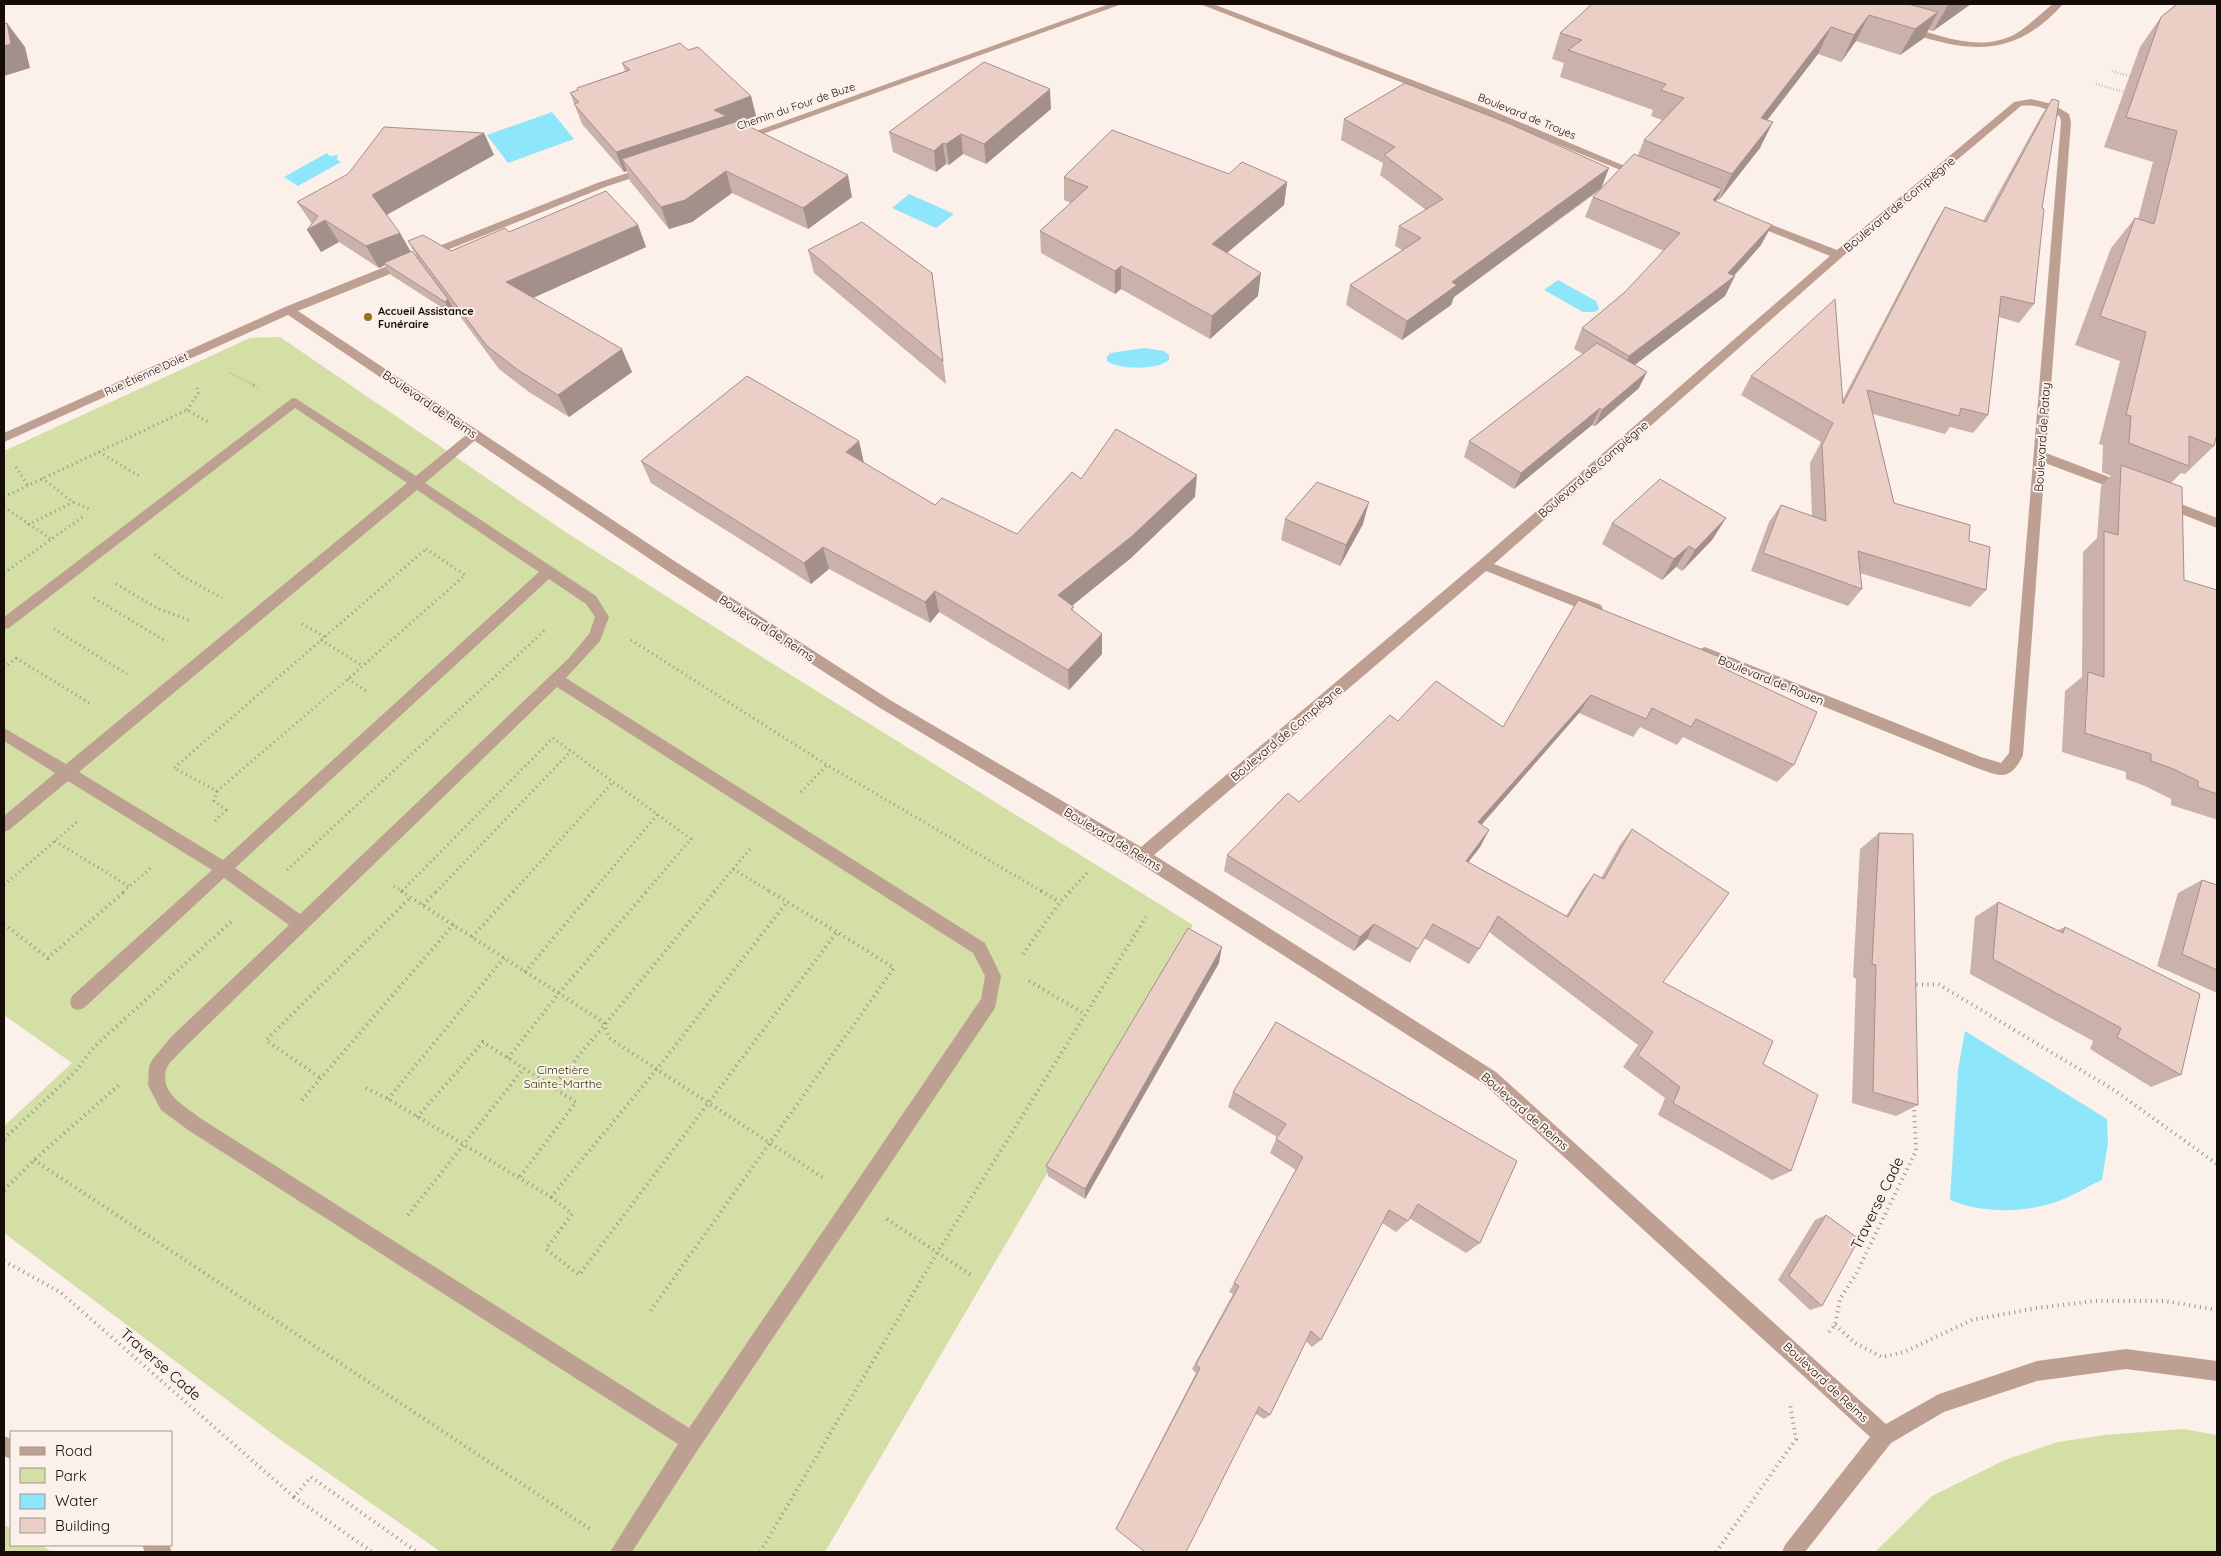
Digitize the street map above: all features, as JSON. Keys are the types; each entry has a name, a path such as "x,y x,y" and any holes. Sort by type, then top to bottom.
{"street":[{"name":"Chemin du Four de Buze","path":"729,142 802,118 1117,4"},
{"name":"Boulevard de Troyes","path":"1206,4 1478,109 1653,180"},
{"path":"1892,25 1956,44 1992,45 2012,40 2058,4"},
{"name":"Boulevard de Compiègne","path":"1142,856 1484,565 1838,256 2018,104 2026,102 2051,106"},
{"name":"Boulevard de Patay","path":"2004,770 2016,754 2066,122 2065,116 2051,106"},
{"path":"289,310 600,185 656,167"},
{"path":"1746,218 1838,256"},
{"name":"Boulevard de Reims","path":"289,310 674,568 877,698 1142,856 1490,1078 1884,1436"},
{"name":"Rue Étienne Dolet","path":"4,438 289,310"},
{"path":"4,624 295,402 591,600 602,617 596,637 556,679 177,1043 158,1066 157,1085 167,1104 194,1124 692,1441"},
{"path":"4,825 475,434"},
{"path":"2040,456 2134,491"},
{"path":"2152,498 2217,523"},
{"path":"1484,565 1612,616"},
{"path":"78,1002 548,572"},
{"name":"Boulevard de Rouen","path":"1695,649 1979,763 2004,770"},
{"path":"556,679 978,948 993,976 989,1002 692,1441 621,1551"},
{"path":"4,734 224,868 301,924"},
{"path":"1792,1552 1884,1436 1939,1404 2037,1371 2126,1359 2217,1370"}],"path":[{"path":"2112,71 2138,79"},
{"path":"2096,84 2133,95"},
{"path":"224,370 295,402"},
{"path":"4,497 187,410 215,426"},
{"path":"98,452 141,477"},
{"path":"14,464 28,486"},
{"path":"42,478 73,502 92,510"},
{"path":"27,525 73,502"},
{"path":"4,508 27,525 51,539"},
{"path":"122,534 158,556 182,576 254,617"},
{"path":"426,549 465,575 348,679 217,791 174,768 321,640 426,549"},
{"path":"4,573 24,557"},
{"path":"113,582 157,608 191,621"},
{"path":"94,598 167,642"},
{"path":"601,621 827,765 1060,902"},
{"path":"54,629 127,674"},
{"path":"4,1139 75,1072 94,1047 544,630"},
{"path":"321,640 362,666"},
{"path":"16,658 90,704"},
{"path":"348,679 396,711"},
{"path":"402,891 553,738 691,839 559,993 508,1058"},
{"path":"423,905 571,751"},
{"path":"472,937 614,782"},
{"path":"4,884 106,796"},
{"path":"525,972 658,814"},
{"path":"55,841 130,887"},
{"path":"4,924 48,958 181,842"},
{"path":"362,865 603,1022 610,1038 971,1275"},
{"path":"553,1087 733,869 894,968 650,1313"},
{"path":"989,1002 1060,902 1087,873"},
{"path":"319,1077 266,1040 411,897"},
{"path":"551,1197 657,1068 787,902"},
{"path":"760,1552 937,1252 1146,917"},
{"path":"302,1100 319,1077 454,924"},
{"path":"366,1088 388,1099 551,1197 572,1214 546,1249 579,1275 837,932"},
{"path":"388,1099 504,958"},
{"path":"1011,971 1085,1014"},
{"path":"1910,995 1909,986 1938,984 2114,1090 2217,1164"},
{"path":"417,1117 483,1042 576,1102 518,1178"},
{"path":"4,1190 34,1160 126,1079 158,1066"},
{"path":"384,1245 524,1068"},
{"name":"Traverse Cade","path":"1914,1103 1916,1152 1856,1274 1840,1299 1835,1325 1855,1343 1882,1357 1904,1352 1972,1320 2037,1308 2094,1301 2165,1301 2217,1310"},
{"path":"34,1160 621,1551"},
{"name":"Traverse Cade","path":"4,1261 60,1292 294,1497 372,1552"},
{"path":"1716,1552 1796,1439 1789,1395"},
{"path":"294,1497 311,1477 417,1552"}],"green space":[{"name":"Cimetière Sainte-Marthe","path":"280,337 564,531 746,647 1193,925 825,1552 441,1552 278,1438 4,1233 4,1126 72,1063 4,1015 4,451 250,338"},
{"path":"2183,1429 2217,1435 2217,1552 1875,1552 1932,1496 2005,1460 2058,1442 2105,1435"},
{"path":"4,1525 10,1528 10,1546 43,1546 51,1552 4,1552"}],"water":[{"path":"552,112 574,139 508,163 487,135"},
{"path":"327,153 330,156 338,155 337,160 341,162 298,186 284,177"},
{"path":"909,194 954,214 936,228 892,208"},
{"path":"1558,280 1596,301 1599,309 1595,312 1583,312 1544,290"},
{"path":"1145,348 1164,351 1169,355 1169,360 1156,366 1138,368 1120,366 1107,361 1110,353"},
{"path":"1965,1031 2107,1119 2108,1143 2102,1180 2059,1201 2027,1209 1988,1209 1950,1200 1958,1070"}],"building":[{"path":"1592,4 1908,4 1938,12 1915,29 1869,15 1854,35 1831,27 1761,118 1773,122 1732,174 1644,140 1684,98 1661,90 1666,84 1568,50 1582,40 1560,33"},
{"path":"2177,4 2217,4 2217,434 2214,446 2189,436 2189,466 2129,443 2131,416 2126,415 2146,332 2100,316 2135,218 2154,224 2177,131 2126,117 2161,17"},
{"path":"7,23 11,44 4,46 4,24"},
{"path":"680,43 688,50 698,47 751,96 714,110 726,116 616,152 574,104 579,102 570,93 578,90 577,88 630,70 622,63"},
{"path":"984,62 1050,89 984,144 961,134 946,144 943,143 934,151 889,132"},
{"path":"1405,83 1508,123 1609,168 1452,282 1457,285 1407,321 1350,285 1421,238 1399,226 1443,199 1384,155 1395,147 1344,119"},
{"path":"2052,99 2059,101 2042,208 2044,209 2034,304 2001,296 1988,415 1961,408 1959,416 1867,390 1894,503 1970,525 1969,541 1990,547 1986,590 1858,551 1862,589 1763,553 1781,505 1826,521 1822,445 1833,423 1751,376 1835,299 1843,404 1945,207 1986,222"},
{"path":"738,121 848,175 803,208 726,171 685,200 661,207 622,159"},
{"path":"384,127 484,133 372,195 400,233 366,246 325,220 307,230 318,216 297,202 348,174"},
{"path":"1112,130 1229,174 1242,162 1287,182 1212,244 1261,273 1212,316 1121,266 1115,271 1040,231 1088,187 1064,177"},
{"path":"1634,154 1722,189 1713,200 1772,225 1728,273 1735,276 1629,356 1582,328 1625,292 1680,233 1593,197"},
{"path":"606,191 638,225 506,282 622,349 558,395 518,370 487,346 408,241 423,235 451,251 505,228 509,232"},
{"path":"862,222 932,273 943,361 808,250"},
{"path":"412,251 448,299 445,302 384,263"},
{"path":"1597,343 1647,372 1602,410 1600,408 1521,473 1469,441"},
{"path":"747,376 859,441 846,452 935,505 942,498 1017,534 1072,472 1081,479 1116,429 1197,475 1131,537 1058,595 1074,607 1071,609 1102,634 1068,670 935,591 925,602 823,547 804,563 641,461"},
{"path":"2121,465 2182,487 2184,580 2217,590 2217,794 2198,787 2198,781 2151,761 2151,754 2085,733 2088,672 2104,677 2104,531 2118,535"},
{"path":"1660,479 1726,518 1695,550 1689,546 1674,559 1612,523"},
{"path":"1317,482 1369,502 1346,545 1285,519"},
{"path":"1578,600 1725,659 1721,667 1817,712 1794,765 1696,719 1691,727 1652,708 1646,719 1591,695 1478,822 1489,830 1466,861 1568,917 1594,874 1604,879 1632,829 1729,893 1663,982 1773,1041 1763,1064 1818,1095 1791,1171 1673,1103 1680,1087 1638,1055 1653,1032 1498,916 1479,949 1433,924 1418,949 1374,924 1360,937 1227,855 1288,793 1299,802 1390,715 1398,721 1436,681 1503,727"},
{"path":"1879,833 1913,834 1918,1105 1873,1092 1876,965 1872,964"},
{"path":"2202,880 2217,885 2217,970 2182,954"},
{"path":"1998,902 2063,933 2065,927 2200,994 2181,1075 2117,1037 2121,1028 1993,959"},
{"path":"1188,928 1222,947 1085,1189 1046,1166"},
{"path":"1276,1022 1517,1161 1480,1243 1418,1204 1408,1221 1389,1210 1321,1340 1311,1331 1270,1415 1259,1407 1186,1552 1145,1552 1116,1529 1200,1368 1196,1364 1239,1286 1234,1283 1303,1157 1276,1139 1286,1124 1233,1092"},
{"path":"1826,1215 1859,1239 1822,1306 1789,1276"}],"place":[{"name":"Accueil Assistance Funéraire","path":"368,317"}]}
